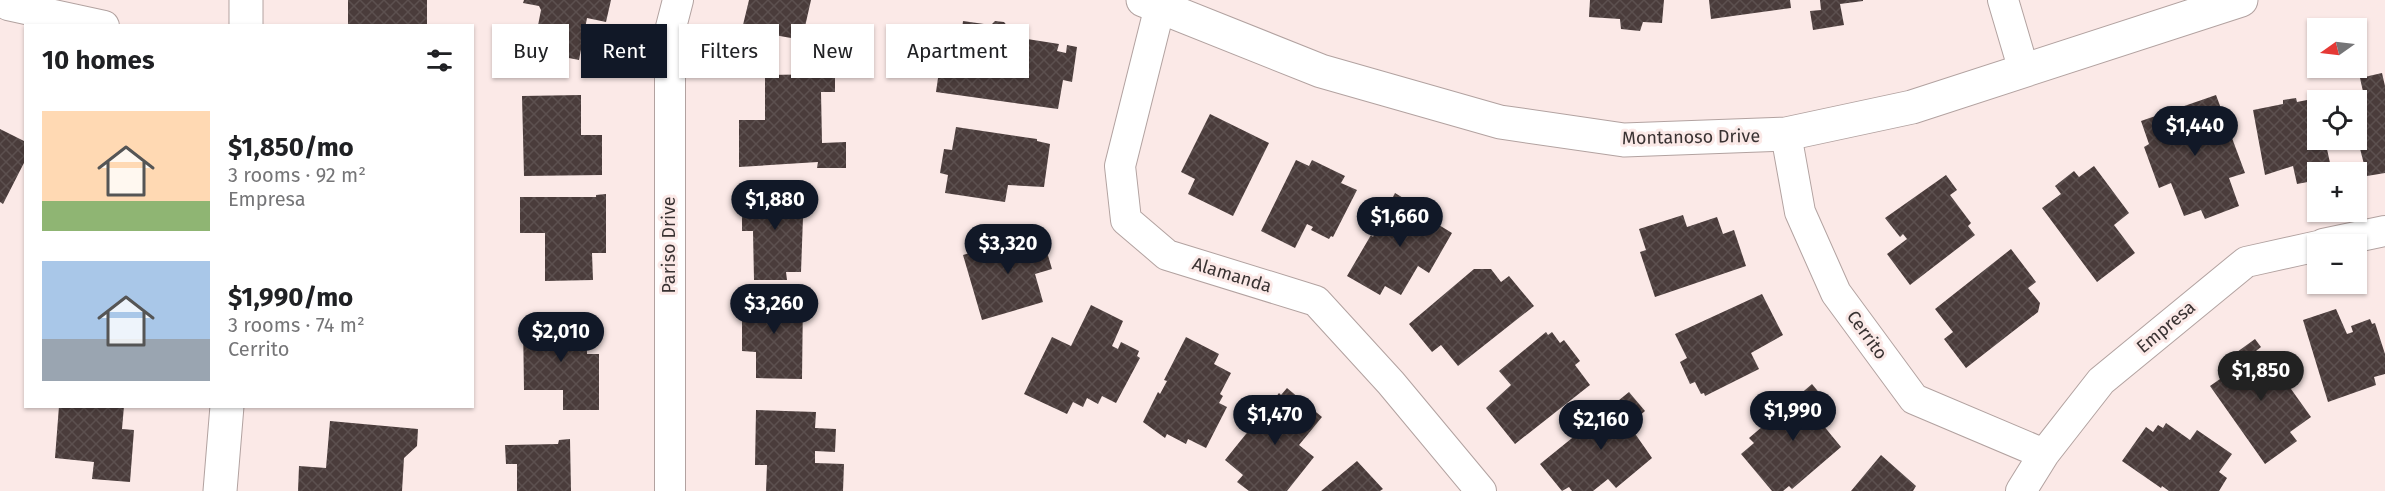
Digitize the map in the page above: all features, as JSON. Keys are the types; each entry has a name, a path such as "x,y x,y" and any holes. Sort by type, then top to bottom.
{"street":[{"path":"1,0 8,5 95,24"},
{"path":"246,0 246,24"},
{"name":"Pariso Drive","path":"670,491 670,43 678,0"},
{"path":"2002,0 2024,71"},
{"name":"Montanoso Drive","path":"1151,3 1321,71 1500,122 1624,140 1786,134 1912,107 2241,0"},
{"name":"Alamanda","path":"1151,3 1120,166 1126,220 1167,255 1316,301 1391,383 1481,491"},
{"name":"Cerrito","path":"1786,134 1800,212 1836,293 1914,399 2044,454"},
{"path":"2367,235 2385,231"},
{"name":"Empresa","path":"2044,454 2101,381 2246,262 2307,248"},
{"path":"220,491 227,408"},
{"path":"2021,491 2044,454"}],"building":[{"path":"348,0 427,0 427,24 348,24"},
{"path":"524,0 611,0 606,22 587,18 586,24 581,24 579,60 569,58 569,24 538,24 541,10 539,6 523,3"},
{"path":"749,0 811,0 806,24 791,24 791,38 779,36 779,24 743,24"},
{"path":"1590,0 1664,0 1662,23 1643,22 1640,31 1621,29 1620,19 1589,17"},
{"path":"1709,0 1790,0 1791,8 1711,19"},
{"path":"1820,0 1863,1 1840,4 1844,25 1813,30 1810,11 1821,10"},
{"path":"963,21 984,24 963,24"},
{"path":"995,21 1006,24 992,24"},
{"path":"1029,39 1059,44 1057,51 1066,53 1067,45 1077,47 1072,82 1063,80 1058,109 936,92 938,78 1029,78"},
{"path":"2382,73 2385,86 2385,173 2367,176 2367,162 2363,162 2360,150 2367,150 2367,90 2363,90 2360,78"},
{"path":"779,75 791,75 791,78 835,78 835,92 821,92 822,143 846,142 846,168 817,168 818,162 739,167 739,120 765,120 765,78 779,78"},
{"path":"581,95 581,135 602,135 602,175 524,176 522,96"},
{"path":"2216,95 2245,173 2229,178 2239,206 2205,219 2201,210 2184,216 2171,183 2159,188 2144,147 2149,144 2141,121"},
{"path":"2296,98 2297,102 2307,100 2307,150 2327,150 2330,162 2307,162 2307,182 2297,184 2293,166 2265,175 2253,110 2283,104 2283,100"},
{"path":"1210,114 1269,143 1233,216 1188,194 1195,179 1181,172"},
{"path":"956,127 1037,139 1037,141 1050,144 1044,187 1008,185 1005,202 945,193 948,175 940,173 944,149 952,150"},
{"path":"0,129 24,141 24,163 3,204 0,202"},
{"path":"1296,160 1309,166 1312,160 1345,176 1341,183 1357,190 1333,237 1329,239 1311,230 1313,227 1307,224 1295,248 1261,231"},
{"path":"2094,166 2129,213 2114,225 2135,253 2097,282 2042,208 2061,194 2055,186 2074,171 2079,177"},
{"path":"1946,175 1957,190 1950,195 1971,223 1968,226 1975,235 1910,285 1887,254 1907,239 1903,234 1900,237 1885,218"},
{"path":"742,190 804,190 801,272 786,272 787,280 754,280 753,231 742,231"},
{"path":"1395,193 1436,218 1434,222 1452,233 1429,273 1418,266 1401,295 1385,286 1380,295 1347,276 1371,235 1373,237"},
{"path":"606,194 606,253 592,253 593,280 545,281 545,233 520,233 520,197 596,197 596,195"},
{"path":"1683,215 1687,227 1717,217 1723,234 1734,230 1746,266 1655,297 1640,252 1646,250 1639,229"},
{"path":"1041,232 1052,269 1035,274 1043,302 982,320 963,255"},
{"path":"2011,249 2036,282 2028,288 2040,303 2038,312 1966,368 1944,339 1953,332 1935,309"},
{"path":"1474,269 1491,269 1501,282 1509,276 1534,306 1458,366 1441,345 1432,352 1409,324"},
{"path":"742,294 803,297 802,379 756,378 756,352 742,351"},
{"path":"1762,294 1783,335 1751,353 1759,369 1705,396 1704,393 1701,394 1695,382 1690,384 1680,362 1687,358 1675,334"},
{"path":"1091,305 1123,321 1112,346 1118,349 1121,342 1139,351 1137,356 1140,358 1116,403 1102,396 1098,404 1087,398 1083,407 1073,402 1067,414 1024,394 1052,337 1071,346"},
{"path":"2336,309 2347,334 2353,332 2351,326 2370,319 2372,324 2375,323 2385,354 2385,374 2374,377 2376,385 2328,402 2303,320"},
{"path":"523,321 586,321 587,354 599,354 599,410 563,410 563,390 524,390"},
{"path":"1546,332 1548,335 1552,332 1560,343 1564,340 1580,361 1575,365 1590,385 1515,444 1486,408 1511,385 1499,371"},
{"path":"1186,337 1219,354 1214,364 1231,373 1220,394 1223,396 1219,403 1227,407 1206,448 1188,439 1186,444 1167,434 1165,438 1143,422 1158,392 1160,394 1167,381 1164,380"},
{"path":"2255,339 2261,347 2256,351 2261,358 2266,354 2311,417 2290,432 2297,441 2265,464 2210,386 2233,370 2226,360"},
{"path":"1812,384 1836,413 1823,425 1841,447 1792,489 1789,486 1783,491 1772,491 1741,454 1754,443 1749,438"},
{"path":"1287,388 1322,417 1299,445 1314,457 1287,491 1249,491 1237,482 1243,475 1225,460 1279,393 1281,395"},
{"path":"1629,392 1645,411 1629,425 1652,458 1616,488 1608,479 1593,491 1572,491 1569,487 1562,491 1540,464"},
{"path":"59,408 124,408 122,429 134,430 130,482 92,479 94,462 55,458"},
{"path":"756,410 816,412 815,428 836,429 835,452 815,451 815,463 844,464 843,491 766,491 767,465 755,465"},
{"path":"330,421 418,429 417,446 404,458 402,491 298,491 299,466 326,468"},
{"path":"2166,423 2190,440 2197,430 2232,454 2219,472 2227,478 2219,491 2169,491 2122,461 2146,427 2153,432 2158,425 2163,428"},
{"path":"570,439 571,491 517,491 517,464 506,464 505,445 558,444 559,440"},
{"path":"1881,455 1916,486 1913,491 1851,491"},
{"path":"1357,461 1383,489 1380,491 1321,491"}]}
